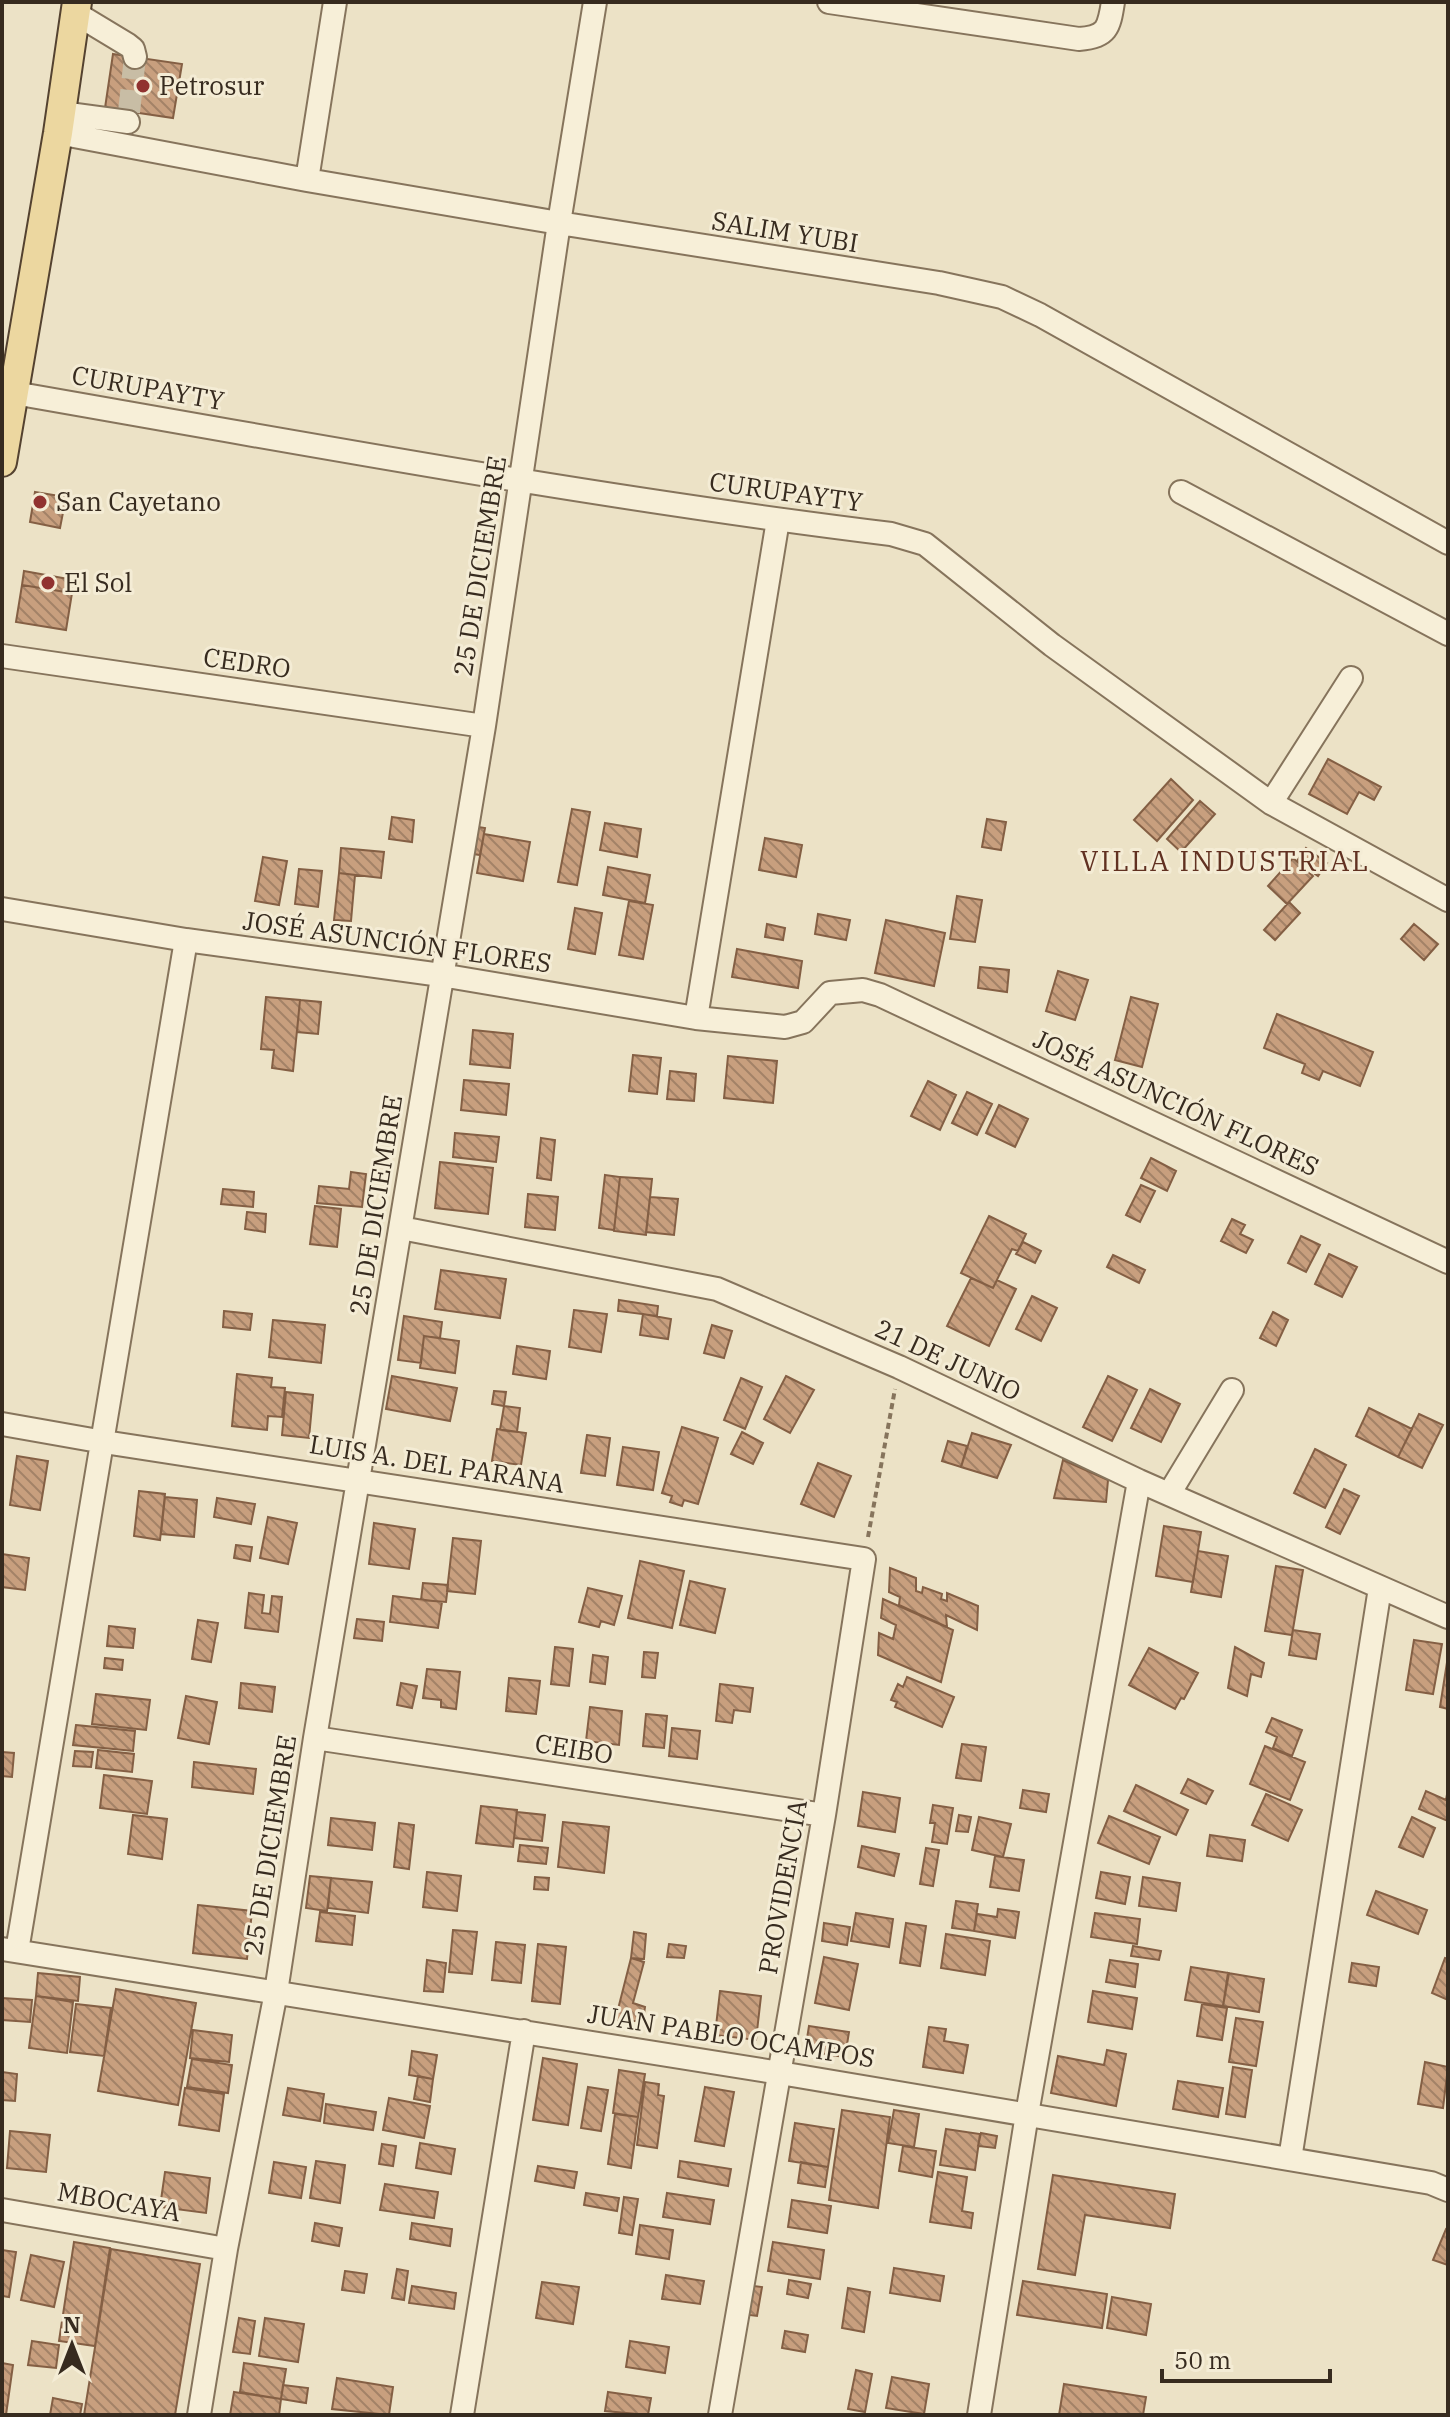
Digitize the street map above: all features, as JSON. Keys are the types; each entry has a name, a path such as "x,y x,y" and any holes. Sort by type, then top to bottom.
{"main road":[{"path":"2,462 60,123 76,8"}],"street":[{"path":"307,180 335,2"},
{"name":"25 DE DICIEMBRE","path":"199,2415 226,2249 276,1992 315,1738 484,726 595,2"},
{"path":"829,2 1079,39 1096,38 1110,25 1113,2"},
{"path":"76,8 133,49 135,57"},
{"path":"60,123 128,117 124,145"},
{"name":"SALIM YUBI","path":"60,123 124,145 307,180 939,283 1002,297 1040,315 1448,543"},
{"name":"CURUPAYTY","path":"14,393 521,482 891,534 925,544 1052,645 1271,803 1448,900"},
{"path":"1181,492 1448,634"},
{"path":"696,1018 778,520"},
{"name":"CEDRO","path":"2,656 484,726"},
{"path":"1271,803 1351,678"},
{"name":"JOSÉ ASUNCIÓN FLORES","path":"2,909 186,940 441,975 696,1018 785,1027 803,1022 833,992 863,990 880,995 1448,1262"},
{"path":"10,1950 104,1442 186,940"},
{"name":"21 DE JUNIO","path":"401,1228 702,1285 899,1367 1139,1481 1448,1617"},
{"path":"1169,1494 1232,1390"},
{"name":"LUIS A. DEL PARANA","path":"2,1424 864,1559"},
{"path":"979,2415 1027,2114 1139,1481"},
{"name":"PROVIDENCIA","path":"720,2415 824,1815 864,1559"},
{"path":"1290,2159 1380,1588"},
{"name":"CEIBO","path":"315,1738 824,1815"},
{"name":"JUAN PABLO OCAMPOS","path":"10,1950 1027,2114 1431,2183 1448,2190"},
{"path":"462,2415 524,2031"},
{"name":"MBOCAYA","path":"2,2210 226,2249"}],"path":[{"path":"864,1559 899,1367"}],"building":[{"name":"Petrosur","path":"113,54 182,64 173,118 105,108"},
{"path":"35,492 66,497 60,528 30,522"},
{"name":"El Sol","path":"24,571 74,580 72,593 22,585"},
{"path":"22,585 72,593 66,630 16,622"},
{"path":"1328,759 1381,787 1374,800 1359,792 1347,814 1309,794"},
{"path":"1171,779 1193,800 1157,841 1134,820"},
{"path":"1200,801 1215,814 1181,852 1167,839"},
{"path":"572,809 590,812 577,885 558,882"},
{"path":"392,817 414,820 412,842 389,839"},
{"path":"987,819 1006,822 1001,850 982,847"},
{"path":"605,823 641,829 637,857 600,850"},
{"path":"472,826 485,828 480,855 467,853"},
{"path":"484,834 530,842 523,881 477,873"},
{"path":"765,838 802,845 796,877 759,870"},
{"path":"341,848 384,852 381,878 339,873"},
{"path":"1306,848 1327,863 1318,876 1297,861"},
{"path":"263,857 287,861 279,905 255,901"},
{"path":"1293,858 1313,876 1287,904 1268,886"},
{"path":"608,867 650,875 645,903 603,895"},
{"path":"299,869 322,871 318,907 295,904"},
{"path":"339,873 355,875 351,921 334,920"},
{"path":"957,896 982,900 975,942 950,939"},
{"path":"629,901 653,905 643,959 619,955"},
{"path":"1289,902 1300,913 1275,940 1264,930"},
{"path":"575,908 602,913 595,954 568,949"},
{"path":"818,914 850,920 846,940 815,934"},
{"path":"886,920 945,933 934,986 875,973"},
{"path":"767,924 785,928 783,940 765,937"},
{"path":"1414,924 1438,944 1424,960 1401,939"},
{"path":"737,949 802,961 798,988 732,977"},
{"path":"980,967 1009,970 1007,992 978,988"},
{"path":"1058,971 1088,980 1075,1020 1046,1011"},
{"path":"266,997 300,1000 293,1071 272,1068 274,1050 261,1049"},
{"path":"1131,997 1158,1004 1142,1067 1115,1060"},
{"path":"300,1000 321,1002 318,1034 297,1032"},
{"path":"1277,1014 1373,1052 1360,1086 1323,1071 1319,1080 1302,1073 1305,1064 1264,1048"},
{"path":"473,1030 513,1034 510,1068 470,1064"},
{"path":"633,1055 661,1058 657,1094 629,1091"},
{"path":"728,1056 777,1061 773,1103 724,1098"},
{"path":"670,1071 696,1074 694,1101 667,1099"},
{"path":"464,1080 509,1084 506,1115 461,1110"},
{"path":"928,1081 956,1095 940,1130 911,1116"},
{"path":"967,1092 992,1104 977,1135 952,1123"},
{"path":"999,1105 1028,1119 1015,1147 986,1133"},
{"path":"455,1133 499,1137 496,1162 453,1157"},
{"path":"541,1138 555,1140 551,1180 537,1178"},
{"path":"1151,1158 1176,1171 1167,1191 1141,1178"},
{"path":"440,1162 493,1168 488,1214 435,1208"},
{"path":"351,1172 366,1174 362,1207 317,1203 319,1186 349,1189"},
{"path":"605,1175 620,1177 614,1230 599,1228"},
{"path":"620,1177 652,1179 646,1235 614,1231"},
{"path":"1141,1185 1155,1191 1140,1222 1126,1215"},
{"path":"223,1189 254,1192 253,1207 221,1204"},
{"path":"528,1194 558,1197 555,1230 525,1227"},
{"path":"650,1197 678,1199 674,1235 646,1232"},
{"path":"315,1206 341,1209 337,1247 310,1244"},
{"path":"247,1212 266,1214 265,1232 245,1229"},
{"path":"989,1216 1026,1234 1018,1251 1012,1249 993,1288 961,1273"},
{"path":"1232,1219 1245,1225 1240,1234 1253,1240 1246,1253 1221,1241"},
{"path":"1301,1236 1320,1245 1306,1272 1288,1263"},
{"path":"1023,1242 1041,1251 1035,1263 1016,1254"},
{"path":"1329,1254 1357,1267 1342,1297 1315,1284"},
{"path":"1113,1255 1145,1270 1139,1283 1107,1267"},
{"path":"441,1270 506,1279 500,1318 435,1309"},
{"path":"971,1278 993,1288 997,1280 1016,1289 989,1346 947,1326"},
{"path":"1032,1296 1057,1308 1041,1341 1016,1329"},
{"path":"619,1300 658,1306 657,1316 618,1311"},
{"path":"574,1310 607,1314 601,1352 569,1347"},
{"path":"224,1311 252,1314 250,1330 223,1327"},
{"path":"1273,1312 1288,1320 1276,1346 1260,1338"},
{"path":"643,1314 671,1319 668,1339 640,1335"},
{"path":"404,1316 442,1322 440,1338 424,1336 421,1363 398,1360"},
{"path":"273,1320 325,1325 321,1363 269,1357"},
{"path":"712,1325 732,1331 724,1358 704,1353"},
{"path":"424,1336 459,1341 455,1373 420,1368"},
{"path":"517,1346 550,1351 546,1379 513,1374"},
{"path":"237,1374 272,1378 271,1387 285,1388 282,1417 268,1416 267,1430 232,1426"},
{"path":"392,1376 457,1388 450,1421 386,1409"},
{"path":"786,1376 814,1390 790,1433 764,1419"},
{"path":"1108,1376 1137,1390 1112,1441 1083,1427"},
{"path":"741,1378 762,1387 745,1429 724,1420"},
{"path":"1150,1389 1180,1404 1161,1442 1131,1428"},
{"path":"494,1391 506,1392 504,1406 492,1404"},
{"path":"286,1392 313,1395 309,1438 282,1435"},
{"path":"504,1406 520,1408 517,1432 500,1430"},
{"path":"1369,1408 1412,1429 1398,1457 1356,1436"},
{"path":"1419,1414 1443,1425 1422,1468 1398,1457"},
{"path":"682,1427 718,1438 698,1504 684,1500 682,1506 670,1502 672,1496 662,1493"},
{"path":"497,1429 526,1433 521,1465 492,1461"},
{"path":"742,1432 763,1443 753,1464 731,1454"},
{"path":"972,1433 1011,1445 997,1478 961,1467"},
{"path":"587,1435 610,1438 605,1476 581,1473"},
{"path":"948,1441 967,1446 961,1467 942,1461"},
{"path":"623,1447 659,1452 653,1490 617,1485"},
{"path":"1315,1449 1346,1465 1325,1508 1294,1493"},
{"path":"17,1456 48,1461 40,1510 10,1505"},
{"path":"1063,1460 1108,1480 1106,1502 1054,1498"},
{"path":"818,1463 851,1476 834,1517 801,1504"},
{"path":"1344,1489 1359,1496 1340,1534 1326,1527"},
{"path":"139,1491 165,1494 160,1540 134,1536"},
{"path":"165,1497 197,1500 194,1537 161,1534"},
{"path":"217,1498 255,1504 251,1524 214,1517"},
{"path":"268,1517 297,1523 288,1564 260,1558"},
{"path":"374,1523 415,1529 409,1569 369,1564"},
{"path":"1164,1526 1201,1532 1193,1582 1156,1576"},
{"path":"453,1538 481,1541 475,1594 447,1591"},
{"path":"236,1545 252,1547 250,1561 234,1558"},
{"path":"1198,1551 1228,1556 1221,1597 1191,1592"},
{"path":"2,1554 29,1558 25,1590 2,1587"},
{"path":"640,1561 684,1571 672,1628 628,1618"},
{"path":"1276,1566 1303,1570 1292,1635 1265,1631"},
{"path":"890,1568 916,1578 916,1591 922,1593 923,1587 942,1594 941,1599 947,1601 947,1593 978,1606 977,1630 946,1615 947,1627 899,1605 900,1597 889,1592"},
{"path":"690,1581 725,1589 715,1633 680,1625"},
{"path":"423,1583 448,1585 446,1602 421,1600"},
{"path":"588,1588 622,1596 614,1625 601,1621 599,1627 579,1622"},
{"path":"249,1593 264,1595 262,1613 270,1614 272,1596 282,1597 278,1632 245,1628"},
{"path":"393,1596 442,1602 438,1628 390,1622"},
{"path":"883,1599 953,1630 941,1682 878,1655 879,1633 893,1639 896,1625 881,1618"},
{"path":"357,1619 384,1622 382,1641 354,1638"},
{"path":"198,1620 218,1623 211,1662 192,1659"},
{"path":"109,1626 135,1629 133,1648 107,1646"},
{"path":"1293,1630 1320,1634 1316,1659 1289,1655"},
{"path":"1414,1640 1442,1644 1433,1694 1406,1690"},
{"path":"555,1647 573,1649 569,1686 551,1684"},
{"path":"1235,1647 1264,1663 1261,1677 1251,1674 1247,1696 1228,1688"},
{"path":"1149,1648 1198,1673 1175,1709 1129,1685"},
{"path":"644,1652 658,1653 655,1678 642,1677"},
{"path":"593,1655 608,1657 605,1684 590,1682"},
{"path":"1448,1656 1448,1709 1440,1707"},
{"path":"105,1658 123,1660 122,1670 104,1668"},
{"path":"427,1669 460,1672 456,1709 441,1707 441,1700 423,1698"},
{"path":"907,1677 954,1697 942,1727 895,1707 897,1702 891,1700 898,1684 903,1687"},
{"path":"509,1678 540,1681 536,1714 506,1711"},
{"path":"241,1683 275,1687 272,1712 239,1708"},
{"path":"401,1683 417,1686 412,1708 397,1705"},
{"path":"720,1684 753,1688 750,1712 734,1710 732,1723 716,1721"},
{"path":"96,1694 150,1700 146,1730 92,1724"},
{"path":"186,1696 217,1702 209,1744 178,1738"},
{"path":"590,1707 622,1711 619,1745 586,1741"},
{"path":"646,1714 667,1716 664,1748 643,1746"},
{"path":"1272,1718 1302,1730 1292,1756 1273,1748 1277,1737 1266,1732"},
{"path":"76,1725 135,1731 133,1751 73,1745"},
{"path":"672,1728 700,1731 697,1759 669,1756"},
{"path":"962,1744 986,1747 981,1781 956,1778"},
{"path":"1265,1746 1305,1762 1290,1800 1250,1784"},
{"path":"98,1750 134,1754 132,1772 96,1768"},
{"path":"75,1751 93,1752 91,1767 73,1766"},
{"path":"2,1752 14,1753 12,1777 2,1776"},
{"path":"194,1762 256,1769 253,1794 192,1787"},
{"path":"104,1775 152,1781 147,1814 100,1808"},
{"path":"1188,1779 1213,1791 1206,1804 1181,1793"},
{"path":"1136,1785 1188,1810 1176,1835 1124,1811"},
{"path":"1448,1789 1448,1821 1419,1809 1426,1791 1446,1800"},
{"path":"1023,1790 1049,1794 1046,1812 1020,1808"},
{"path":"863,1792 900,1798 895,1832 858,1826"},
{"path":"1266,1794 1302,1810 1288,1841 1252,1825"},
{"path":"933,1805 953,1808 947,1844 932,1842 935,1823 930,1823"},
{"path":"481,1806 517,1810 513,1847 476,1843"},
{"path":"517,1812 545,1815 542,1841 514,1838"},
{"path":"133,1815 167,1819 162,1859 128,1854"},
{"path":"959,1815 971,1817 968,1832 956,1831"},
{"path":"1109,1816 1160,1837 1149,1864 1098,1843"},
{"path":"979,1817 1011,1824 1003,1857 972,1850"},
{"path":"1412,1817 1435,1828 1423,1857 1399,1847"},
{"path":"331,1818 375,1823 372,1850 328,1845"},
{"path":"563,1822 609,1827 604,1873 558,1867"},
{"path":"399,1823 414,1825 409,1869 394,1867"},
{"path":"1210,1835 1245,1840 1242,1861 1207,1856"},
{"path":"520,1845 548,1848 546,1864 518,1861"},
{"path":"862,1846 899,1854 894,1876 858,1867"},
{"path":"926,1848 939,1850 933,1886 920,1884"},
{"path":"995,1856 1024,1860 1019,1891 990,1887"},
{"path":"427,1872 461,1876 457,1911 423,1907"},
{"path":"1101,1872 1130,1877 1125,1904 1096,1898"},
{"path":"310,1876 331,1878 327,1911 306,1908"},
{"path":"535,1877 549,1878 548,1890 534,1889"},
{"path":"1143,1877 1180,1883 1176,1911 1139,1906"},
{"path":"331,1878 372,1882 368,1913 328,1908"},
{"path":"1376,1891 1427,1910 1418,1934 1367,1915"},
{"path":"956,1901 978,1904 974,1931 952,1928"},
{"path":"198,1905 252,1911 247,1959 193,1953"},
{"path":"998,1909 1019,1912 1015,1938 974,1931 977,1914 997,1917"},
{"path":"320,1912 355,1916 352,1945 316,1941"},
{"path":"856,1913 893,1919 889,1947 851,1941"},
{"path":"1095,1913 1140,1919 1137,1944 1091,1937"},
{"path":"824,1923 850,1927 847,1945 822,1941"},
{"path":"906,1923 926,1926 920,1966 900,1963"},
{"path":"453,1930 477,1932 472,1974 449,1972"},
{"path":"634,1932 646,1934 644,1959 631,1958"},
{"path":"946,1934 990,1941 985,1975 941,1968"},
{"path":"496,1942 525,1945 521,1983 492,1980"},
{"path":"538,1944 566,1947 560,2004 532,2001"},
{"path":"669,1944 686,1946 684,1958 667,1957"},
{"path":"1133,1946 1161,1951 1159,1960 1131,1956"},
{"path":"824,1957 858,1964 849,2010 815,2003"},
{"path":"631,1958 644,1962 633,2003 645,2007 643,2021 615,2021"},
{"path":"1445,1958 1448,1959 1448,2000 1432,1993"},
{"path":"427,1960 446,1963 443,1992 424,1991"},
{"path":"1110,1960 1138,1964 1135,1987 1106,1982"},
{"path":"1352,1963 1379,1967 1376,1986 1349,1982"},
{"path":"1191,1967 1229,1973 1223,2006 1185,2000"},
{"path":"38,1973 80,1977 78,2001 36,1996"},
{"path":"1228,1973 1264,1979 1259,2012 1223,2006"},
{"path":"116,1989 196,2003 178,2105 98,2091"},
{"path":"720,1991 761,1996 756,2040 715,2035"},
{"path":"1093,1991 1137,1998 1132,2029 1088,2022"},
{"path":"36,1996 73,2002 67,2053 29,2048"},
{"path":"2,1998 32,2000 30,2022 2,2020"},
{"path":"76,2004 111,2008 104,2056 70,2052"},
{"path":"1202,2004 1227,2008 1222,2040 1197,2036"},
{"path":"1236,2018 1263,2022 1256,2066 1229,2062"},
{"path":"809,2026 849,2032 845,2057 805,2051"},
{"path":"929,2027 946,2029 944,2041 968,2045 963,2073 923,2067"},
{"path":"193,2030 232,2035 229,2062 190,2058"},
{"path":"1107,2050 1126,2054 1116,2106 1051,2093 1058,2056 1104,2065"},
{"path":"412,2051 437,2055 433,2079 409,2075"},
{"path":"543,2058 577,2064 568,2125 533,2120"},
{"path":"192,2059 232,2065 228,2093 187,2087"},
{"path":"1425,2062 1448,2067 1443,2108 1418,2104"},
{"path":"1233,2067 1252,2070 1245,2117 1226,2114"},
{"path":"619,2070 645,2074 638,2117 613,2113"},
{"path":"2,2072 17,2074 15,2101 2,2100"},
{"path":"418,2076 433,2079 430,2102 414,2099"},
{"path":"1178,2081 1223,2088 1218,2117 1173,2109"},
{"path":"645,2082 659,2084 658,2095 664,2096 657,2148 637,2145"},
{"path":"588,2087 608,2090 601,2131 581,2128"},
{"path":"705,2087 734,2092 724,2146 695,2141"},
{"path":"185,2088 224,2094 219,2131 179,2125"},
{"path":"288,2088 324,2094 320,2121 283,2115"},
{"path":"389,2098 430,2106 424,2138 383,2130"},
{"path":"326,2104 376,2112 373,2130 324,2123"},
{"path":"842,2110 890,2117 878,2208 829,2200"},
{"path":"894,2110 919,2114 914,2147 888,2143"},
{"path":"615,2114 638,2117 631,2168 608,2164"},
{"path":"795,2123 834,2129 828,2167 789,2161"},
{"path":"946,2129 980,2134 975,2170 940,2165"},
{"path":"10,2131 50,2135 46,2172 7,2168"},
{"path":"981,2133 997,2136 995,2148 978,2146"},
{"path":"420,2143 455,2149 451,2174 416,2168"},
{"path":"382,2144 396,2146 393,2166 379,2164"},
{"path":"903,2146 936,2151 932,2177 899,2171"},
{"path":"316,2161 345,2165 340,2203 310,2198"},
{"path":"680,2161 731,2169 728,2186 678,2177"},
{"path":"274,2162 306,2167 301,2198 269,2193"},
{"path":"801,2162 828,2167 825,2187 798,2183"},
{"path":"538,2166 577,2172 574,2188 535,2181"},
{"path":"165,2172 210,2178 206,2213 160,2207"},
{"path":"938,2172 967,2177 962,2211 973,2213 971,2228 930,2222"},
{"path":"1053,2175 1175,2194 1170,2228 1085,2215 1075,2275 1038,2269"},
{"path":"385,2184 438,2192 434,2218 380,2210"},
{"path":"586,2193 619,2198 617,2211 584,2205"},
{"path":"667,2193 714,2200 710,2224 663,2217"},
{"path":"624,2197 638,2199 632,2235 619,2233"},
{"path":"792,2200 831,2206 827,2233 788,2227"},
{"path":"315,2223 342,2228 339,2246 312,2241"},
{"path":"412,2223 452,2229 450,2246 410,2239"},
{"path":"640,2225 673,2230 669,2259 636,2254"},
{"path":"1448,2230 1448,2265 1433,2260"},
{"path":"74,2242 110,2248 95,2346 59,2341"},
{"path":"773,2242 824,2250 820,2279 768,2271"},
{"path":"111,2249 200,2264 175,2415 84,2415"},
{"path":"2,2250 16,2252 9,2297 2,2296"},
{"path":"31,2255 64,2262 54,2307 21,2300"},
{"path":"894,2268 944,2276 940,2301 890,2293"},
{"path":"397,2269 408,2271 404,2300 392,2298"},
{"path":"345,2271 367,2274 364,2293 342,2290"},
{"path":"666,2275 704,2281 700,2304 662,2299"},
{"path":"789,2280 811,2284 808,2298 787,2294"},
{"path":"1023,2281 1107,2294 1102,2328 1017,2315"},
{"path":"542,2282 579,2287 573,2324 536,2318"},
{"path":"746,2285 762,2287 757,2316 741,2314"},
{"path":"412,2286 456,2293 454,2309 409,2303"},
{"path":"848,2288 870,2292 864,2332 842,2328"},
{"path":"1112,2297 1151,2304 1146,2335 1107,2328"},
{"path":"239,2318 255,2321 250,2354 233,2352"},
{"path":"265,2318 304,2324 298,2362 259,2356"},
{"path":"785,2331 808,2335 805,2352 782,2348"},
{"path":"32,2341 59,2345 56,2368 28,2365"},
{"path":"630,2341 669,2347 665,2373 626,2367"},
{"path":"2,2363 13,2365 6,2415 2,2415"},
{"path":"244,2363 286,2369 281,2399 240,2392"},
{"path":"856,2370 872,2374 865,2412 848,2409"},
{"path":"892,2377 929,2384 924,2414 886,2408"},
{"path":"337,2378 393,2387 389,2415 332,2409"},
{"path":"1064,2384 1146,2397 1143,2415 1059,2415"},
{"path":"283,2385 308,2388 306,2403 281,2399"},
{"path":"234,2392 281,2399 279,2415 230,2415"},
{"path":"608,2392 651,2398 648,2415 605,2411"},
{"path":"53,2398 82,2404 80,2415 50,2415"}],"tunnel":[{"path":"129,112 135,57"}],"place":[{"name":"Petrosur","path":"143,86"},
{"name":"San Cayetano","path":"40,502"},
{"name":"El Sol","path":"48,583"}],"district":[{"name":"VILLA INDUSTRIAL","path":"1225,861"}]}
